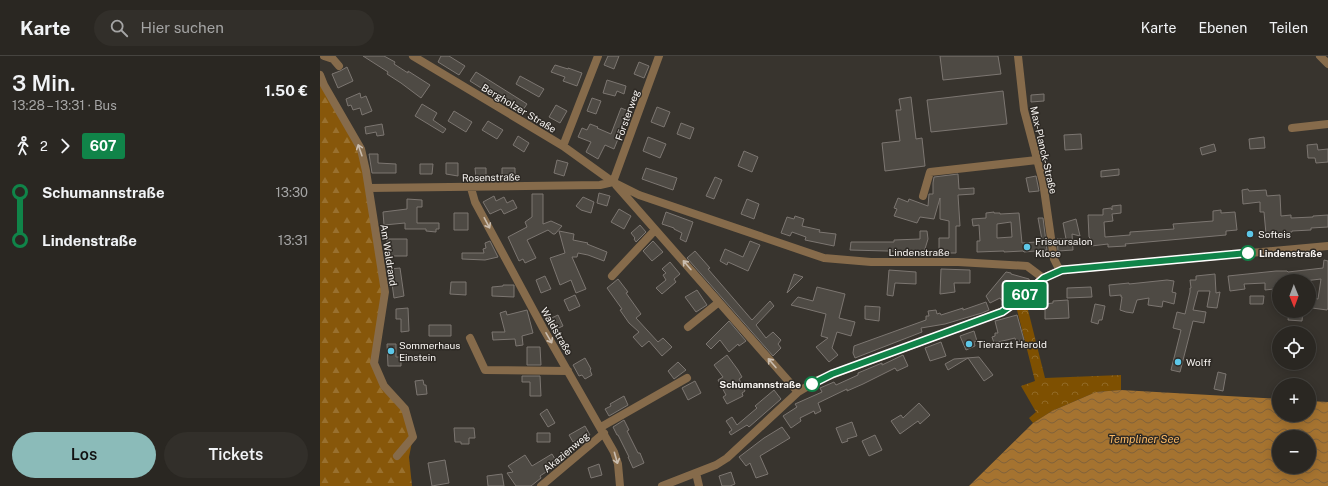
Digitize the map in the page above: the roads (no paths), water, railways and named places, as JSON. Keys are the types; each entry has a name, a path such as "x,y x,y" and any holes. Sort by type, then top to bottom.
{"street":[{"path":"324,56 333,59 339,66"},
{"name":"Bergholzer Straße","path":"413,56 563,146 612,182"},
{"name":"Försterweg","path":"612,182 659,56"},
{"name":"Max-Planck-Straße","path":"1018,56 1024,110 1043,182 1054,259 1060,271"},
{"path":"1320,56 1328,64"},
{"path":"563,146 595,57"},
{"name":"Am Waldrand","path":"320,75 324,85 361,148 369,188 385,292 374,363 384,386 405,409 413,437 397,456"},
{"path":"1292,128 1328,124"},
{"path":"923,196 930,172 1037,160"},
{"path":"612,182 798,392"},
{"name":"Rosenstraße","path":"369,188 471,188 600,185 612,182"},
{"name":"Lindenstraße","path":"612,182 640,194 824,258 871,262 958,262 1027,266 1044,278"},
{"name":"Waldstraße","path":"471,188 475,202 543,328 603,430 616,458 620,486"},
{"path":"612,276 655,230"},
{"path":"662,486 716,465 727,458 798,392 818,380 1002,312 1019,300 1044,278 1060,271 1074,268 1328,246"},
{"path":"688,327 719,302"},
{"path":"470,338 485,370 568,371"},
{"name":"Akazienweg","path":"541,486 603,430 687,378"},
{"path":"696,473 700,486"}],"water":[{"name":"Templiner See","path":"1121,390 1272,399 1272,422 1316,422 1316,401 1328,402 1328,486 969,486 1033,423 1052,411 1096,392"}],"place":[{"name":"Softeis","path":"1250,234"},
{"name":"Friseursalon Klose","path":"1027,247"},
{"name":"Lindenstraße","path":"1248,253"},
{"name":"Tierarzt Herold","path":"969,344"},
{"name":"Sommerhaus Einstein","path":"391,351"},
{"name":"Wolff","path":"1178,362"},
{"name":"Schumannstraße","path":"812,384"}]}
